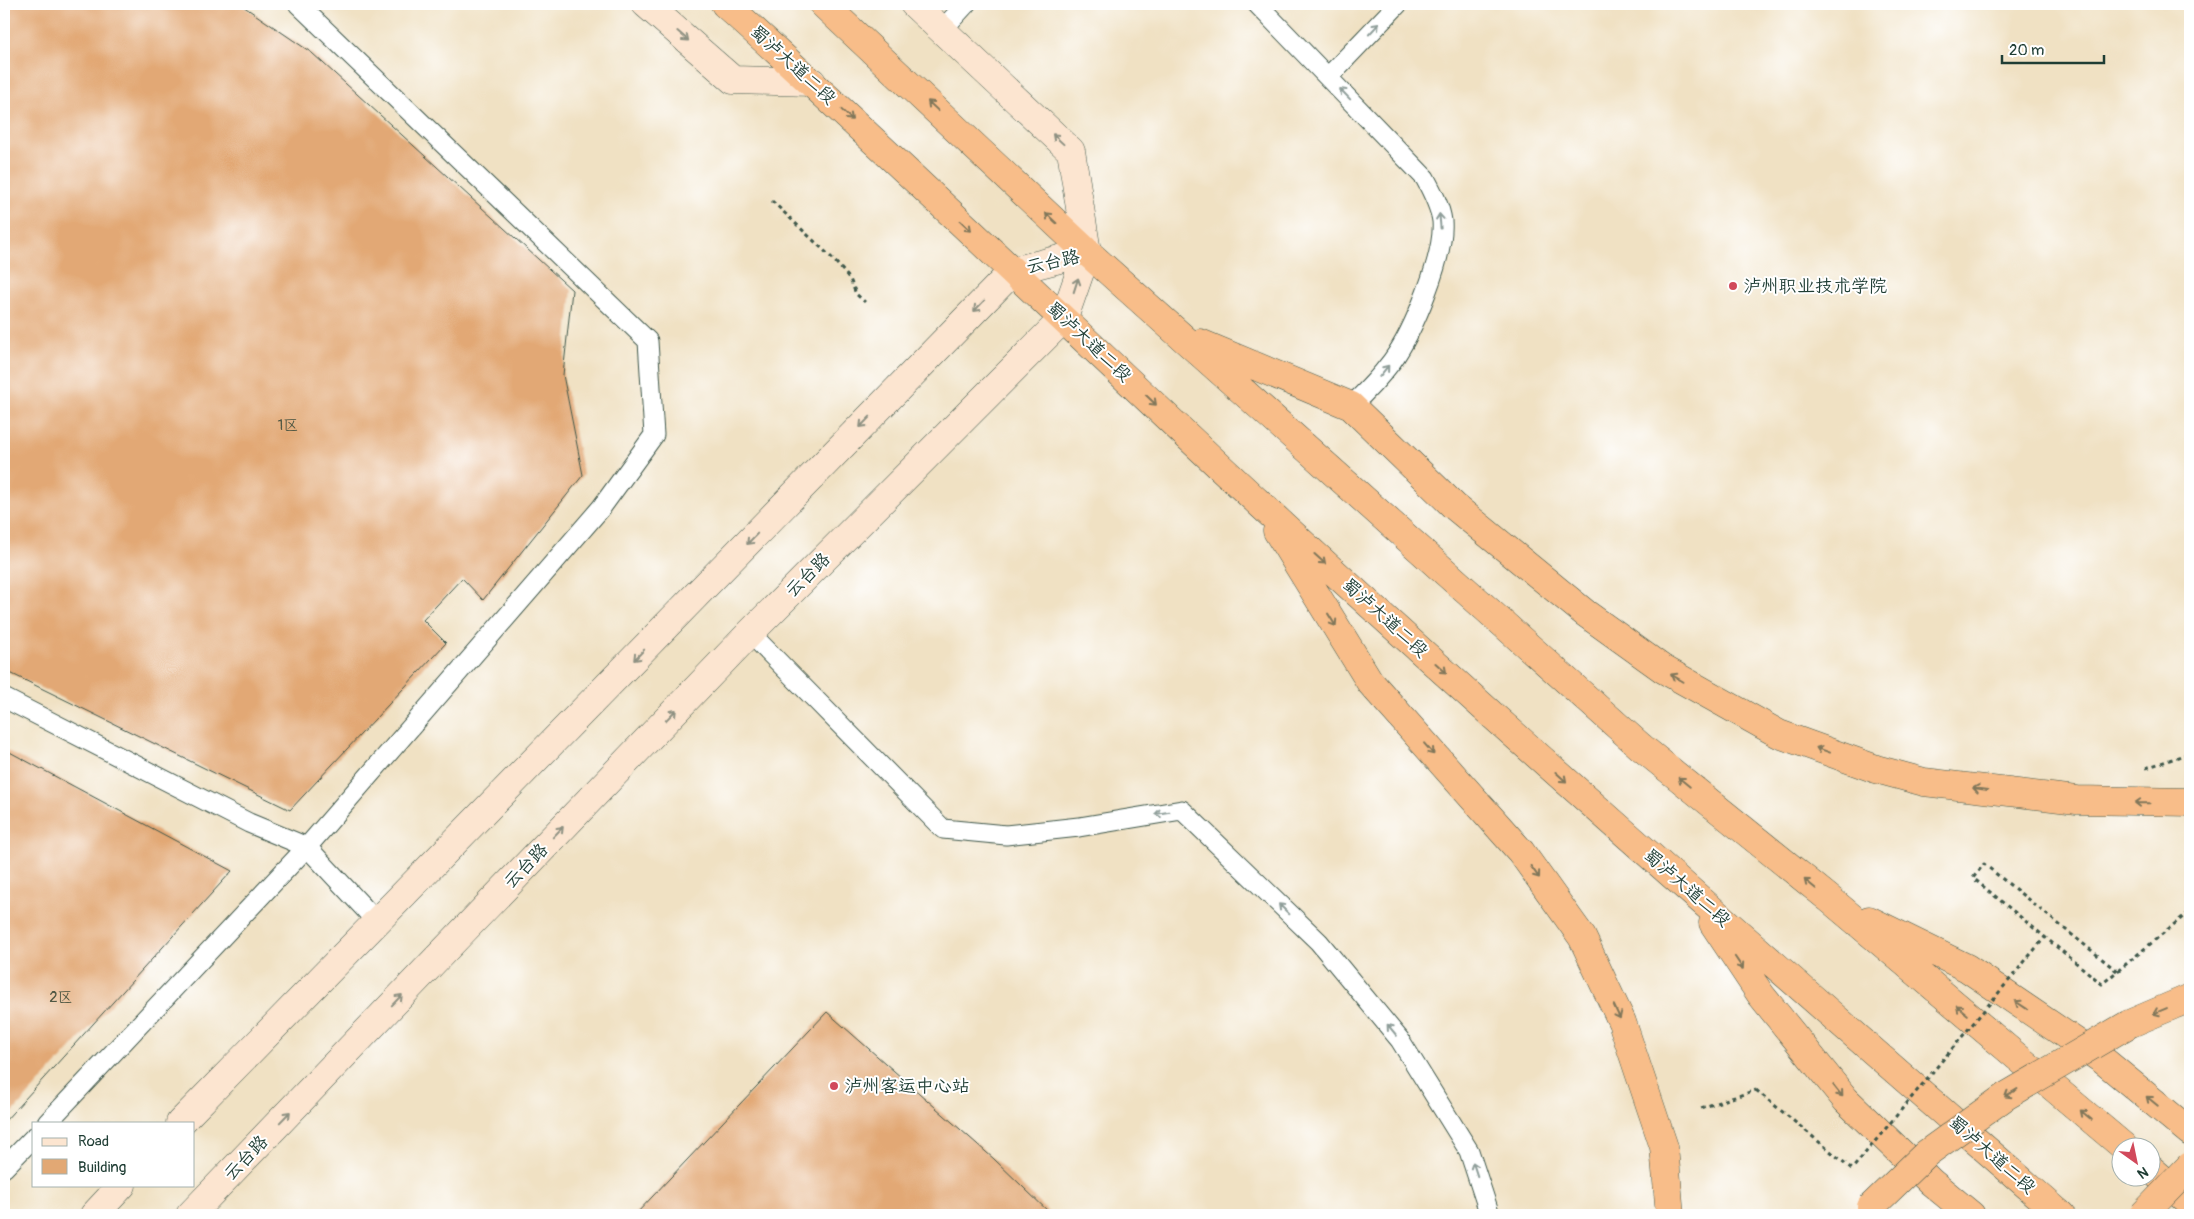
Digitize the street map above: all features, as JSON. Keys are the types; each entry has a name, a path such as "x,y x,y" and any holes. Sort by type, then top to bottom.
{"highway":[{"name":"蜀泸大道二段","path":"725,4 812,82 1260,504 1572,788 2061,1215"},
{"path":"822,4 1087,252 1641,747 1832,902 2112,1137"},
{"path":"1179,334 1351,406 1454,506 1585,613 1663,670 1779,734 1876,769 1924,782 2077,800 2190,802"},
{"path":"1260,504 1370,682 1521,852 1582,937 1622,1022 1664,1147 1670,1215"},
{"path":"1693,893 1761,995 1846,1100 1931,1182 1971,1215"},
{"path":"1832,902 1968,968 2104,1061 2190,1132"},
{"path":"1868,1211 1927,1154 2006,1096 2129,1024 2190,998"},
{"path":"2143,1215 2190,1166"},
{"path":"2162,1179 2190,1203"}],"street":[{"path":"646,4 733,80 812,82"},
{"path":"914,4 1071,151 1087,252"},
{"name":"云台路","path":"181,1122 378,923 1013,271 1087,252"},
{"name":"云台路","path":"190,1215 750,633 1064,318 1087,252"},
{"path":"94,1215 121,1186"}],"lane":[{"path":"48,1122 306,847 601,508 654,435 648,341 298,4"},
{"path":"942,30 966,4"},
{"path":"1258,4 1425,178 1435,199 1442,222 1436,265 1414,321 1394,359 1351,406"},
{"path":"1328,77 1398,4"},
{"path":"750,633 943,829 1006,836 1079,828 1182,810 1319,942 1400,1040 1470,1151 1490,1215"},
{"path":"4,698 249,823 306,847 378,923"},
{"path":"4,1168 32,1139"}],"path":[{"path":"772,201 832,258 850,279 856,294 865,302"},
{"path":"2137,771 2190,753"},
{"path":"2117,971 1984,864 1973,878 2102,984 2190,911"},
{"path":"1700,1108 1756,1090 1852,1169 2045,937"}],"building":[{"path":"4,4 240,4 312,53 572,290 563,375 583,475 483,600 462,578 423,620 446,643 290,810 4,670"},
{"path":"4,749 232,871 4,1122"},
{"name":"泸州客运中心站","path":"827,1012 994,1159 1052,1215 635,1215"}],"place":[{"name":"泸州职业技术学院","path":"1733,286"},
{"name":"泸州客运中心站","path":"834,1086"}]}
